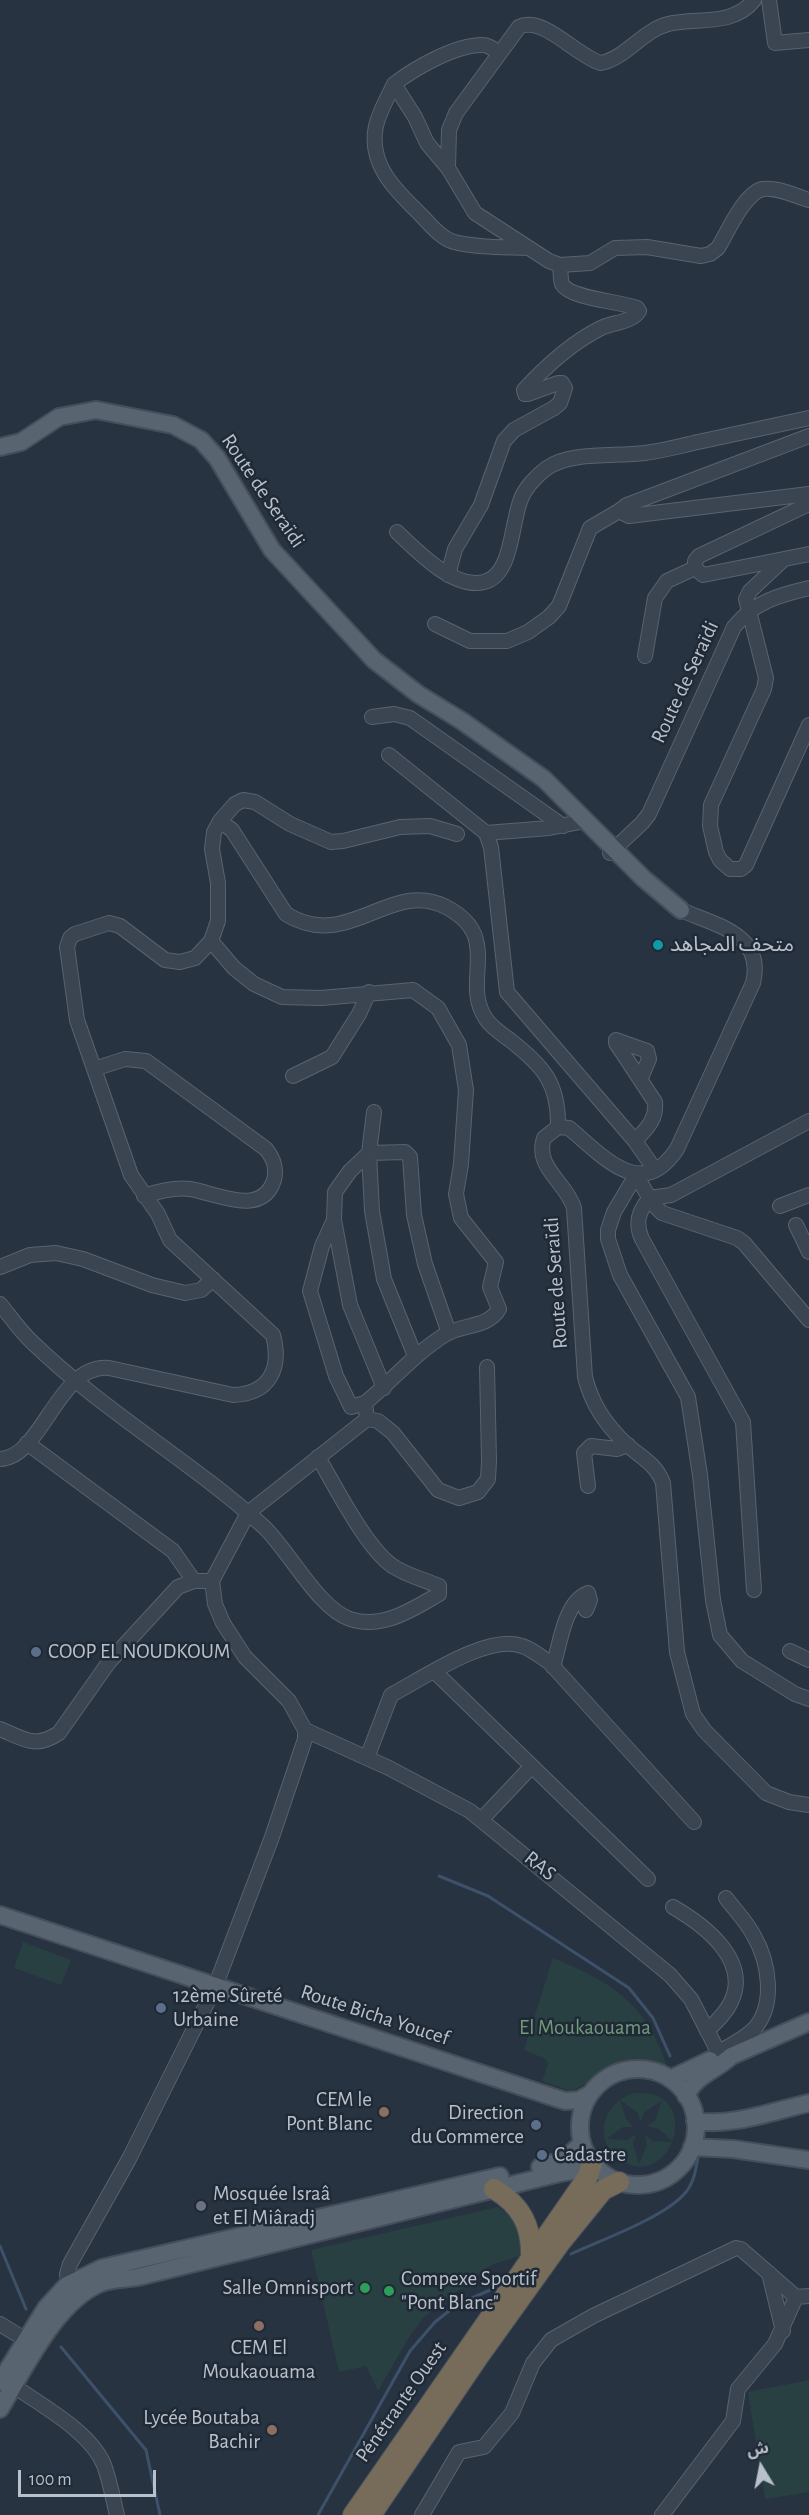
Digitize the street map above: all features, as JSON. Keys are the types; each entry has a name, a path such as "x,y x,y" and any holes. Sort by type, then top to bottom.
{"highway":[{"name":"Pénétrante Ouest","path":"353,2515 587,2178 593,2166"},
{"name":"Pénétrante Ouest","path":"371,2515 560,2243 597,2196 603,2190 619,2182"},
{"path":"494,2189 520,2210 528,2224 532,2241 525,2266"}],"main road":[{"name":"Route de Seraïdi","path":"0,447 21,442 59,417 96,410 173,425 188,431 217,458 272,550 374,660 418,694 471,727 535,772 649,891 681,910"},
{"name":"Route de Seraïdi","path":"535,772 580,822 614,853"},
{"name":"Route Bicha Youcef","path":"0,1916 565,2102"},
{"path":"670,2079 809,2022"},
{"path":"686,2096 700,2076 724,2056"},
{"path":"565,2102 579,2100 590,2094 602,2081 618,2073 636,2069 653,2072 670,2079 686,2096 695,2121 692,2147 684,2162 671,2175 654,2182 637,2185 619,2182 593,2166 582,2143 580,2119 590,2094"},
{"path":"565,2102 580,2119"},
{"path":"695,2121 706,2123 731,2121 809,2103"},
{"path":"731,2121 722,2133 724,2140 733,2149"},
{"path":"0,2409 7,2384 33,2337 68,2285 102,2268 558,2163 572,2155 582,2143"},
{"path":"692,2147 733,2149 809,2160"},
{"path":"51,2313 64,2308 101,2283 138,2277 593,2166"}],"street":[{"path":"447,168 449,130 456,113 519,27 531,23 601,63 614,59 645,34 665,25 722,19 736,15 754,0"},
{"path":"769,0 775,43 809,40"},
{"path":"499,53 490,46 481,45 457,51 414,69 394,84 376,125 374,151 381,170 401,196 441,236 452,242 528,248"},
{"path":"394,84 415,117 427,144 447,168 475,213 528,248 560,265 590,263 615,248 647,247 701,256 710,254 718,248 750,195 762,189 809,200"},
{"path":"448,575 455,549 481,505 504,441 514,430 554,408 564,395 565,388 562,383 558,383 525,394 524,390 555,357 601,328 628,320 639,311 638,308 625,303 570,293 562,283 560,265"},
{"path":"397,532 424,558 448,575 470,583 483,583 495,578 504,565 521,498 531,483 547,468 563,459 646,453 809,418"},
{"path":"435,624 470,641 507,641 528,632 549,617 559,606 590,528 627,505 809,436"},
{"path":"619,511 629,516 809,494"},
{"path":"694,568 699,556 809,504"},
{"path":"694,568 703,575 809,554"},
{"path":"783,560 747,595 748,612 765,673 765,684 716,792 710,812 710,826 718,856 730,869 741,869 746,865 809,725"},
{"path":"645,656 656,598 667,581 694,568"},
{"name":"Route de Seraïdi","path":"614,853 652,820 669,781 670,770 729,635 748,612 767,599 809,588"},
{"path":"372,717 394,714 410,718 562,826"},
{"path":"389,755 486,833 491,847 507,992 635,1141 656,1170 636,1176 614,1212 608,1230 608,1239 620,1275 688,1398 700,1475 712,1600 720,1635 742,1661 795,1694 809,1699"},
{"path":"0,1459 13,1456 27,1443 75,1379 87,1370 102,1367 233,1395 249,1394 266,1384 275,1367 277,1349 273,1335 170,1240 158,1214 131,1175 77,1020 68,947 72,935 104,924 115,924 158,956 180,962 195,958 211,941 218,921 218,882 212,849 214,832 220,821 235,804 247,800 255,802 290,824 331,842 400,827 430,826 457,834"},
{"path":"220,821 232,830 286,914 298,922 311,926 339,925 413,900 440,903 461,916 475,935 478,946 478,992 482,1011 493,1027 531,1058 549,1077 557,1101 558,1126 569,1128 623,1171 636,1176 657,1209 667,1216 737,1238 744,1243 809,1320"},
{"path":"486,833 562,826 580,822"},
{"name":"Route de Seraïdi","path":"656,1170 671,1158 676,1149 755,974 753,955 744,940 736,934 681,910"},
{"path":"211,941 234,968 254,984 282,997 321,998 369,992 413,990 438,1008 459,1045 466,1090 461,1164 456,1194 461,1218 496,1262 490,1287 499,1309 488,1321 449,1333 415,1356 384,1388 365,1403 351,1407 336,1376 310,1291 322,1246 334,1220"},
{"path":"293,1076 332,1057 359,1014 369,992"},
{"path":"94,1069 125,1059 146,1061 266,1149 274,1162 275,1176 269,1189 251,1201 237,1201 190,1189 159,1191 144,1196"},
{"path":"635,1141 651,1124 656,1111 655,1102 641,1078"},
{"path":"374,1112 369,1153 372,1210 384,1279 415,1356"},
{"path":"754,1590 743,1422 639,1233 638,1218 650,1198 671,1195 809,1121"},
{"name":"Route de Seraïdi","path":"558,1126 544,1138 541,1156 545,1165 567,1192 574,1208 585,1377 595,1407 604,1420 628,1445 652,1465 663,1482 677,1652 693,1714 704,1730 766,1793 789,1802 809,1805"},
{"path":"384,1388 350,1305 334,1220 335,1192 350,1171 369,1153 405,1152 410,1157 414,1215 425,1264 449,1333"},
{"path":"780,1206 809,1195"},
{"path":"796,1225 809,1252"},
{"path":"0,1267 30,1255 56,1253 83,1259 152,1285 185,1293 201,1290 213,1279"},
{"path":"0,1304 31,1342 168,1453 218,1487 248,1513 277,1540 335,1612 352,1620 372,1622 403,1616 439,1594 439,1586 394,1568 382,1557 367,1537 318,1457"},
{"path":"367,1419 378,1422 393,1433 438,1490 459,1497 478,1492 488,1479 488,1367"},
{"path":"365,1403 367,1419"},
{"path":"75,2301 68,2285 67,2274 70,2264 129,2159 215,1987 272,1837 305,1739 305,1730 289,1701 245,1657 234,1640 215,1604 212,1581 248,1513 367,1419"},
{"path":"27,1443 173,1551 194,1581"},
{"path":"588,1486 584,1453 591,1446 617,1449 628,1445"},
{"path":"0,1729 35,1743 48,1741 59,1733 109,1662 178,1587 194,1581 212,1581"},
{"path":"553,1667 569,1613 580,1598 588,1593 590,1600 586,1610"},
{"path":"367,1758 391,1695 478,1648 500,1644 521,1645 553,1667 694,1822"},
{"path":"790,1651 809,1660"},
{"path":"435,1672 648,1879"},
{"name":"RAS","path":"305,1730 367,1758 470,1811 670,1975 691,1999 707,2031 724,2056"},
{"path":"481,1820 532,1766"},
{"path":"724,2056 756,2027 766,2006 768,1994 763,1958 754,1936 726,1898"},
{"path":"673,1907 696,1920 711,1934 733,1963 736,1982 732,2002 707,2031"},
{"path":"422,2515 459,2452 484,2447 512,2413 533,2362 559,2335 732,2248 741,2248 769,2273 803,2297 775,2344 738,2389 733,2421 662,2515"},
{"path":"769,2273 783,2331"},
{"path":"0,2324 33,2337"},
{"path":"7,2384 89,2442 103,2464 117,2515"}],"green space":[{"path":"23,1942 71,1960 61,1985 14,1968"},
{"name":"El Moukaouama","path":"553,1958 599,1979 624,1997 645,2021 654,2036 662,2051 666,2067 639,2062 626,2063 607,2070 570,2091 542,2081 548,2065 546,2059 524,2050"},
{"path":"634,2093 657,2096 670,2107 675,2122 672,2141 659,2129 647,2126 656,2120 661,2101 644,2113 641,2122 637,2112 620,2100"},
{"path":"620,2100 626,2119 633,2127 623,2127 606,2139 627,2140 636,2134 633,2144 639,2164 647,2145 645,2135 653,2141 672,2142 665,2154 653,2164 637,2166 618,2158 610,2150 605,2140 605,2121"},
{"name":"Compexe Sportif \"Pont Blanc\"","path":"498,2207 510,2216 518,2227 524,2239 527,2254 493,2264 424,2317 409,2337 378,2391 366,2366 339,2372 311,2250"},
{"path":"809,2380 809,2492 765,2499 748,2392"}],"waterway":[{"path":"439,1876 488,1896 629,1988 653,2018 670,2056"},
{"path":"571,2254 649,2219 677,2201 691,2184 698,2157"},
{"path":"0,2246 26,2309"},
{"path":"318,2515 410,2351 435,2322 458,2304 495,2288"},
{"path":"61,2347 146,2450 160,2515"}],"place":[{"name":"متحف المجاهد","path":"658,945"},
{"name":"COOP EL NOUDKOUM","path":"36,1652"},
{"name":"12ème Sûreté Urbaine","path":"161,2008"},
{"name":"CEM le Pont Blanc","path":"384,2112"},
{"name":"Direction du Commerce","path":"536,2125"},
{"name":"Cadastre","path":"542,2155"},
{"name":"Mosquée Israâ et El Miâradj","path":"201,2206"},
{"name":"Salle Omnisport","path":"365,2288"},
{"name":"Compexe Sportif \"Pont Blanc\"","path":"389,2291"},
{"name":"CEM El Moukaouama","path":"259,2326"},
{"name":"Lycée Boutaba Bachir","path":"272,2430"}]}
